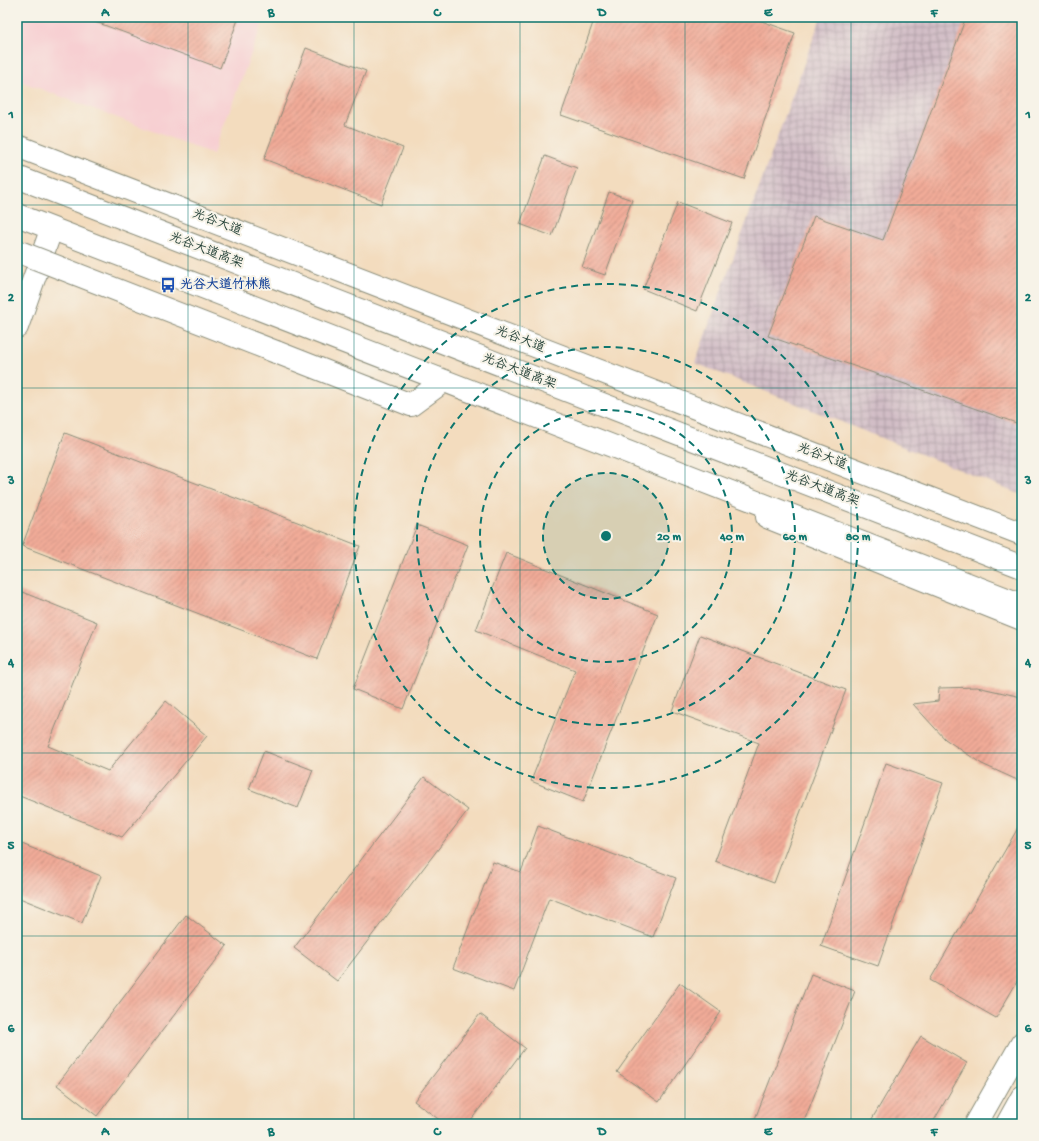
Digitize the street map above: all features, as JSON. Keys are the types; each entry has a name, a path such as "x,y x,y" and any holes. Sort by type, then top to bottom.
{"main road":[{"name":"光谷大道","path":"17,146 1022,534"},
{"name":"光谷大道高架","path":"17,177 1022,567"},
{"path":"17,216 1022,605"},
{"path":"17,224 168,285 437,386 1022,619"},
{"path":"17,327 49,236"},
{"path":"17,251 410,405 437,386"},
{"path":"976,1124 1022,1043"},
{"path":"1007,1124 1022,1097"}],"shaded area":[{"path":"17,17 265,17 213,154 17,80"},
{"path":"821,17 1022,17 1022,495 695,363"}],"building":[{"path":"85,17 239,17 220,68"},
{"path":"595,17 750,17 795,33 744,179 561,115"},
{"path":"966,17 1022,17 1022,425 768,336 814,216 883,240"},
{"path":"306,48 366,71 345,125 403,148 381,204 264,159"},
{"path":"545,156 577,168 552,236 520,224"},
{"path":"609,192 632,200 605,275 582,267"},
{"path":"678,202 732,223 697,311 643,289"},
{"path":"65,433 360,546 317,659 22,546"},
{"path":"417,525 468,545 403,709 353,689"},
{"path":"506,553 658,614 583,802 531,781 575,670 476,630"},
{"path":"17,590 97,622 48,746 108,771 166,701 207,736 122,837 17,795"},
{"path":"700,635 846,690 774,883 715,861 759,743 672,711"},
{"path":"977,687 1022,698 1022,780 1015,779 982,764 945,739 913,704 938,701 939,688"},
{"path":"264,751 313,770 298,808 249,789"},
{"path":"886,763 943,783 878,966 821,946"},
{"path":"424,777 468,810 337,981 294,948"},
{"path":"1022,821 1022,973 996,1018 930,980"},
{"path":"538,826 676,878 653,937 549,898 514,991 453,968 493,862 521,872"},
{"path":"17,842 101,876 82,923 17,897"},
{"path":"186,915 227,946 97,1116 57,1085"},
{"path":"811,974 855,991 803,1124 753,1124"},
{"path":"680,983 721,1012 659,1102 617,1072"},
{"path":"480,1014 525,1048 468,1124 445,1124 414,1101"},
{"path":"921,1036 967,1063 932,1124 869,1124"}],"place":[{"name":"光谷大道竹林熊","path":"168,285"}]}
